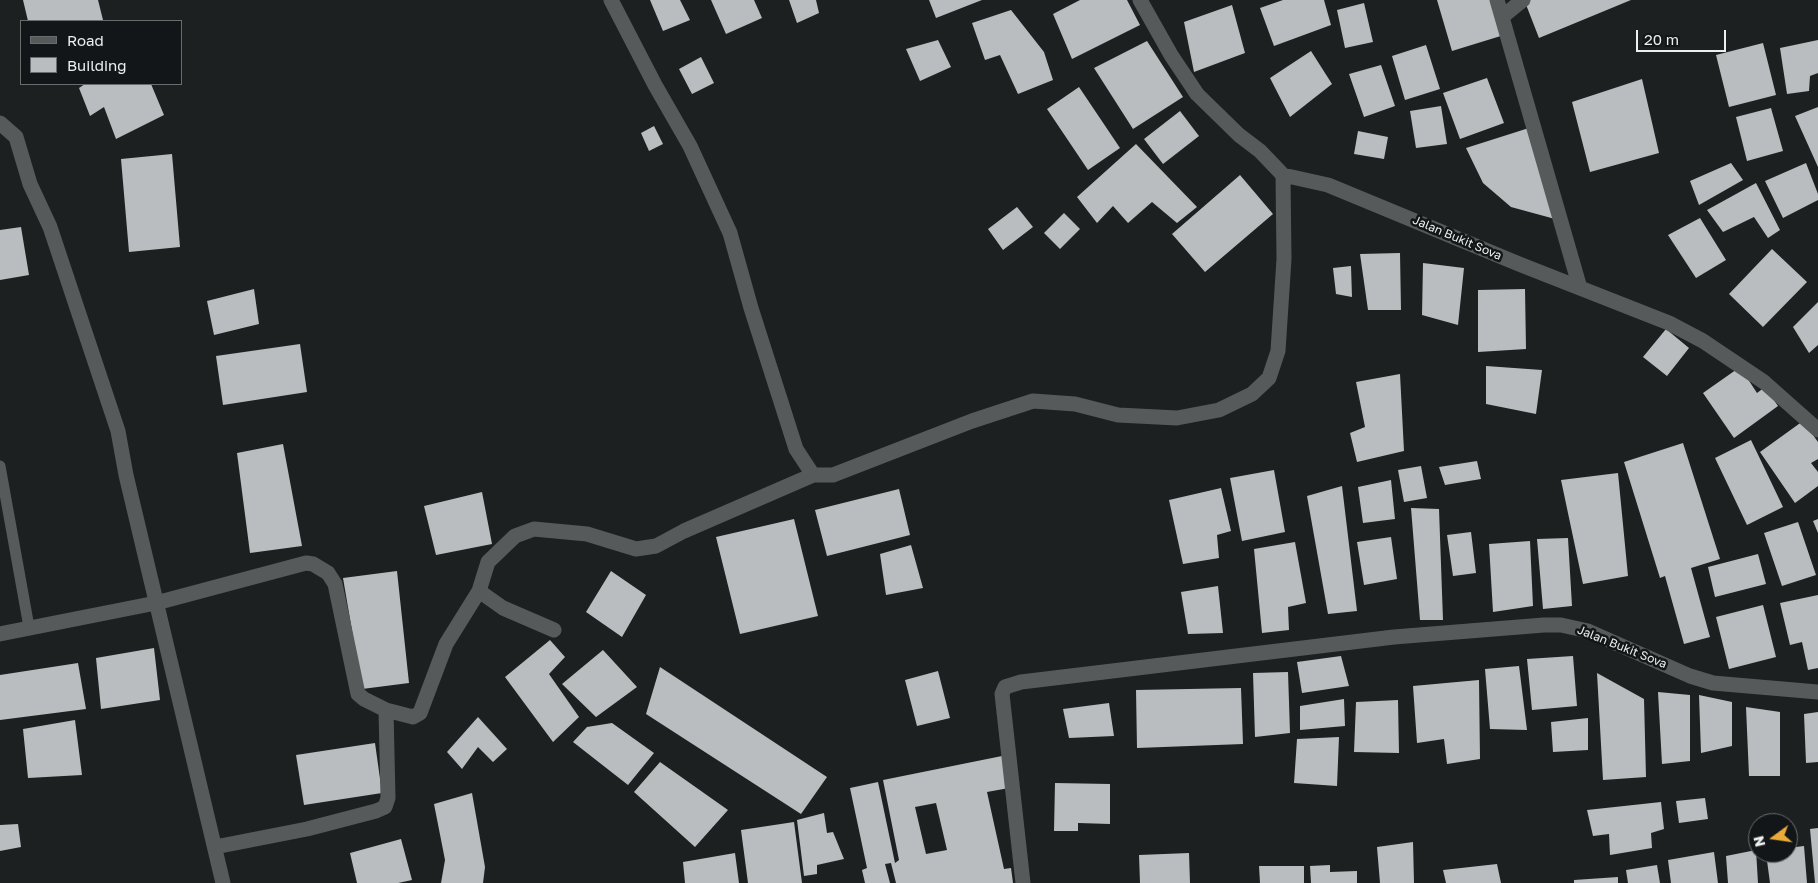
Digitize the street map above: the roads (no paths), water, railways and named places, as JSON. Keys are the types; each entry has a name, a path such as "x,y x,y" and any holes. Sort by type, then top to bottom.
{"street":[{"path":"611,0 655,85 690,146 730,233 751,308 796,449 813,475"},
{"path":"0,634 156,603 306,563 313,564 328,573 335,584 358,694 386,710 408,717 420,713 446,644 479,590 488,562 516,536 534,529 587,534 636,549 656,546 684,531 813,475 833,475 972,421 1033,401 1075,404 1118,415 1177,418 1219,410 1252,394 1269,378 1278,351 1284,259 1283,175 1260,151 1239,135 1197,94 1171,55 1140,0"},
{"path":"1497,0 1580,288"},
{"path":"1502,17 1522,0"},
{"path":"0,123 16,138 30,184 50,227 118,431 156,603 223,883"},
{"name":"Jalan Bukit Sova","path":"1283,175 1328,185 1669,323 1703,341 1764,382 1818,430"},
{"path":"479,590 503,608 554,630"},
{"name":"Jalan Bukit Sova","path":"1023,883 1002,694 1005,687 1021,682 1394,637 1561,625 1588,631 1690,676 1714,682 1818,692"},
{"path":"215,848 314,827 385,807 388,798 386,710"}],"lane":[{"path":"0,466 29,627"}]}
